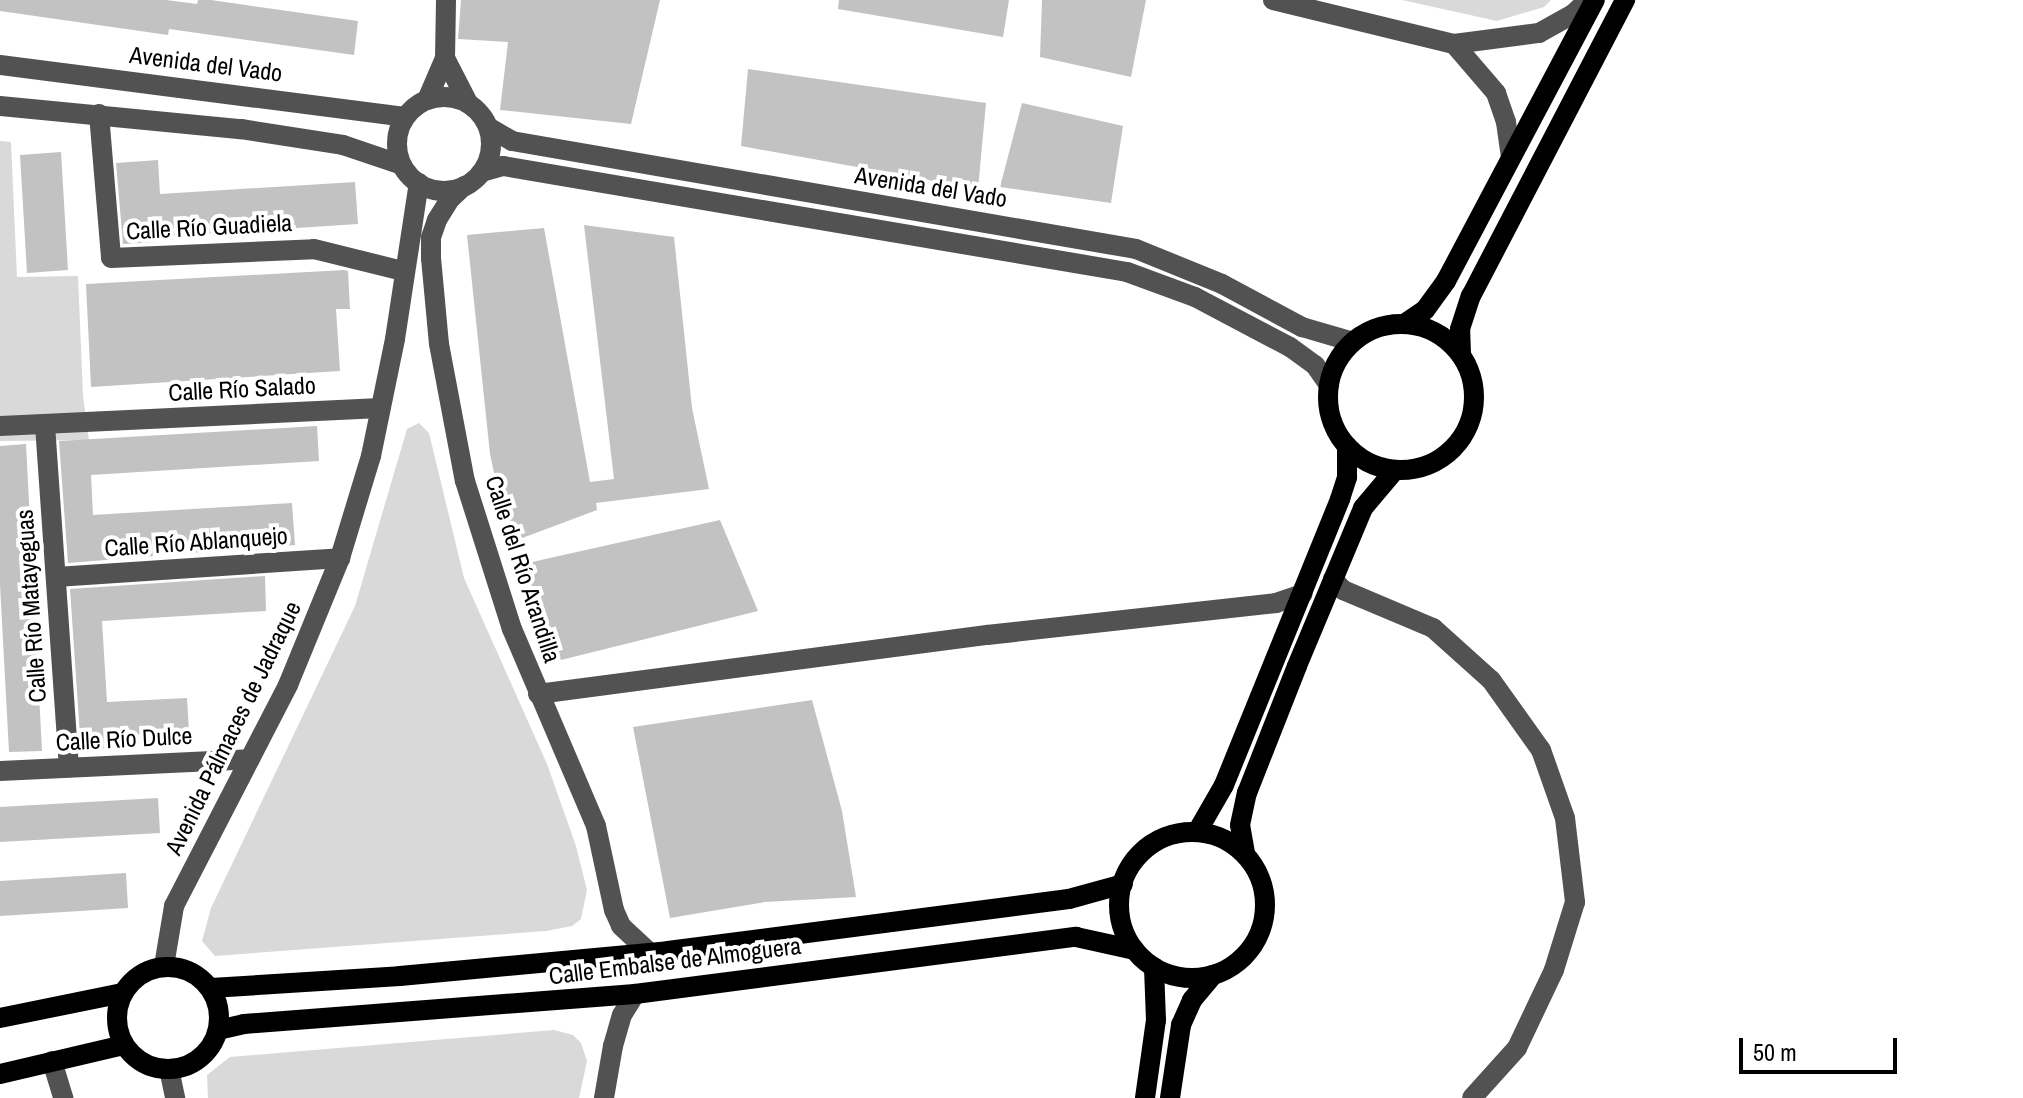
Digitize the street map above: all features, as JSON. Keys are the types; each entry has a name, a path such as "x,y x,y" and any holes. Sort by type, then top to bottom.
{"main road":[{"path":"1197,832 1224,785 1347,477 1347,446 1332,417 1329,385 1337,362 1353,342 1368,332 1404,324 1425,310 1446,281 1595,0"},
{"path":"1461,354 1460,329 1471,296 1625,0"},
{"path":"1347,446 1377,466 1395,470 1414,469 1437,461 1465,433 1475,403 1473,378 1461,354 1446,338 1426,328 1404,324"},
{"path":"1245,853 1240,825 1247,793 1363,508 1395,470"},
{"path":"1197,832 1231,842 1245,853 1255,866 1265,893 1264,922 1252,948 1231,967 1213,975 1193,978 1154,967 1135,950 1124,930 1120,907 1123,884 1137,859 1159,840 1197,832"},
{"name":"Calle Embalse de Almoguera","path":"211,988 400,976 649,952 1069,899 1123,884"},
{"name":"Calle Embalse de Almoguera","path":"218,1030 244,1024 635,994 1076,937 1135,950"},
{"path":"0,1018 123,993 138,978 164,966 181,967 211,988 219,1010 218,1030 209,1048 189,1064 169,1069 149,1066 124,1045 117,1024 123,993"},
{"path":"1145,1098 1156,1020 1154,967"},
{"path":"1170,1098 1181,1025 1192,1000 1213,975"},
{"path":"0,1074 124,1045"}],"street":[{"path":"427,100 445,58 446,0"},
{"path":"1273,0 1454,44 1539,33 1572,15 1588,0"},
{"path":"1454,44 1480,70 1496,93 1506,122 1511,156"},
{"path":"0,106 99,114 343,145 402,165 419,183 438,191 464,186 482,172 491,144 482,115 468,103 445,58"},
{"name":"Avenida del Vado","path":"0,65 405,117"},
{"path":"402,165 397,135 405,117 427,100 440,96 468,103"},
{"name":"Calle Río Guadiela","path":"99,114 111,258 314,249 403,271"},
{"name":"Avenida del Vado","path":"488,127 523,144 1136,249 1222,284 1302,327 1353,342"},
{"name":"Avenida del Vado","path":"482,172 503,166 1095,264 1160,283 1237,319 1315,365 1329,385"},
{"name":"Avenida Pálmaces de Jadraque","path":"164,966 174,906 288,685 340,558 371,456 419,183"},
{"name":"Calle del Río Arandilla","path":"464,186 450,199 431,237 439,344 465,481 484,548 538,694 587,801 621,926 649,952"},
{"name":"Calle Río Salado","path":"0,426 45,433 105,422 381,408"},
{"name":"Calle Río Matayeguas","path":"45,433 69,767"},
{"name":"Calle Río Ablanquejo","path":"56,577 340,558"},
{"path":"1333,579 1343,590 1433,628 1491,680 1541,750 1565,818 1575,902 1554,970 1517,1048 1472,1098"},
{"path":"538,694 987,635 1276,603 1302,594"},
{"name":"Calle Río Dulce","path":"0,771 250,759"},
{"path":"604,1098 618,1030 635,994"},
{"path":"52,1061 63,1098"},
{"path":"169,1069 175,1098"}],"shaded area":[{"path":"1402,0 1551,0 1544,7 1497,21"},
{"path":"0,141 11,142 17,277 78,276 83,396 89,440 0,441"},
{"path":"419,423 429,433 464,578 547,764 576,846 587,890 581,919 572,926 546,931 215,956 202,941 211,908 355,606 407,429"},
{"path":"554,1030 573,1035 581,1043 587,1061 579,1098 208,1098 207,1075 230,1057"}],"building":[{"path":"0,0 166,0 197,4 198,0 211,0 358,21 354,55 169,29 168,35 0,11"},
{"path":"461,0 660,0 631,124 500,110 508,42 458,39"},
{"path":"839,0 1009,0 1003,37 838,9"},
{"path":"1042,0 1146,0 1131,77 1040,57"},
{"path":"748,69 986,103 978,189 741,146"},
{"path":"1022,103 1123,126 1111,203 1000,187"},
{"path":"61,152 68,270 27,273 20,155"},
{"path":"158,160 160,194 355,182 358,224 157,237 158,242 123,244 116,163"},
{"path":"584,225 674,237 692,408 709,489 596,503 597,510 509,543 490,454 467,235 544,228 590,482 614,479"},
{"path":"348,271 350,309 336,309 340,371 91,387 86,284"},
{"path":"317,426 319,461 91,475 93,515 292,503 295,545 68,563 59,441"},
{"path":"26,444 42,751 9,752 0,585 0,446"},
{"path":"720,520 758,611 561,660 523,564"},
{"path":"265,576 266,611 102,621 107,702 187,698 189,732 109,736 109,748 81,750 70,589"},
{"path":"812,700 842,811 856,897 765,902 670,918 633,727"},
{"path":"158,798 160,833 0,842 0,807"},
{"path":"126,873 128,908 0,916 0,881"}]}
